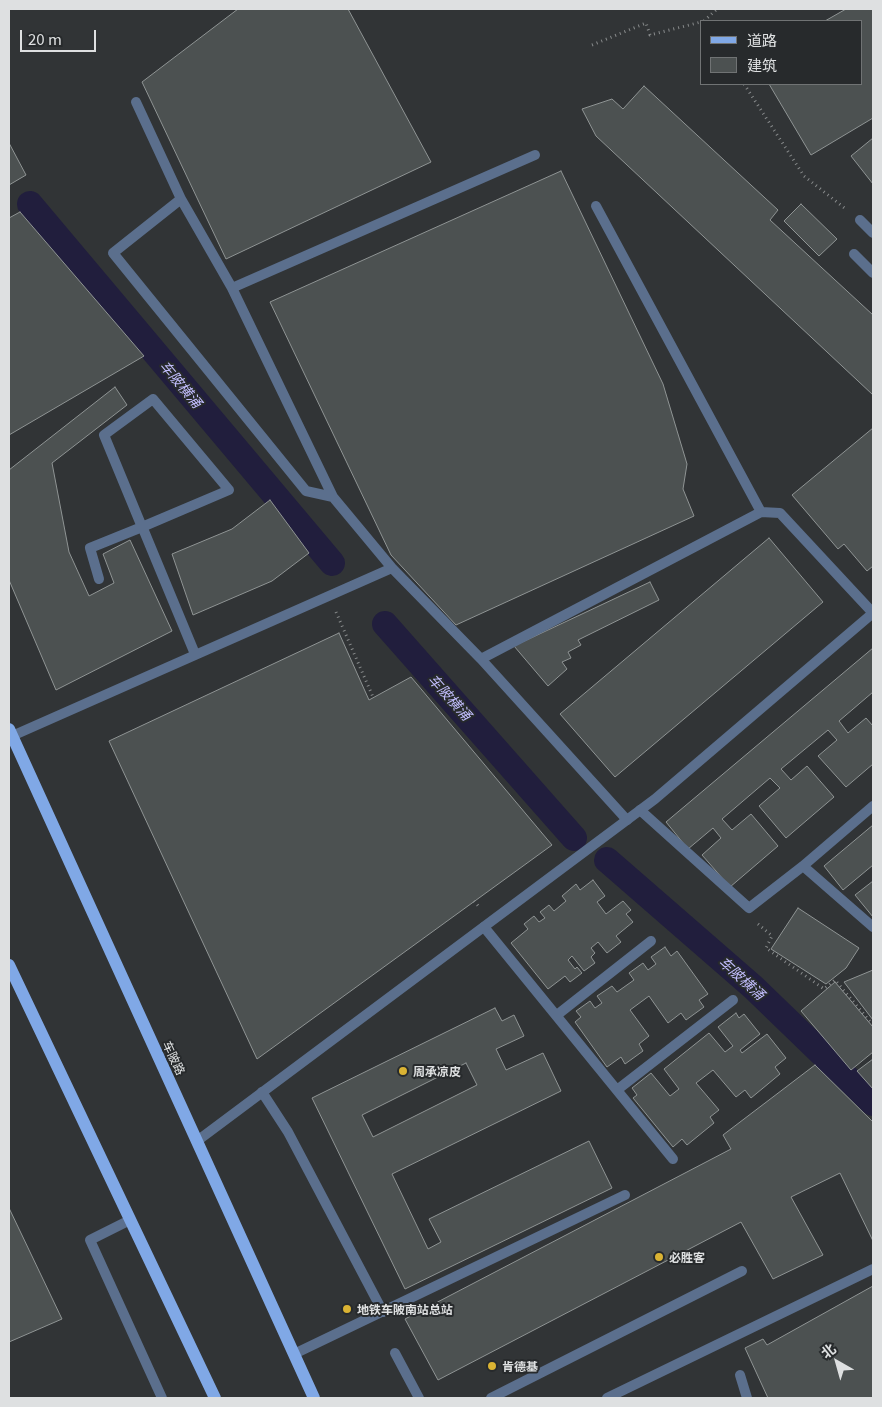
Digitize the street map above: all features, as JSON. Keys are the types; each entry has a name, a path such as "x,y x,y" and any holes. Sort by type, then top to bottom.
{"main road":[{"name":"车陂路","path":"10,733 314,1398"},
{"path":"9,965 215,1398"}],"street":[{"path":"136,102 180,199 232,288 333,497 392,568 481,659 627,820"},
{"path":"232,288 535,155"},
{"path":"180,199 113,253 306,492 333,497"},
{"path":"596,206 761,512"},
{"path":"860,220 873,233"},
{"path":"854,254 873,273"},
{"path":"99,579 90,548 142,527 229,490 153,400 104,435 142,527 195,654"},
{"path":"197,1141 640,810 873,613 780,513 761,512 481,659"},
{"path":"10,733 392,568"},
{"path":"640,810 749,908 873,806"},
{"path":"802,866 873,927"},
{"path":"484,926 673,1159"},
{"path":"557,1015 651,941"},
{"path":"617,1090 733,1000"},
{"path":"262,1092 288,1132 383,1312"},
{"path":"294,1354 624,1195"},
{"path":"130,1220 90,1240 162,1398"},
{"path":"607,1398 873,1270"},
{"path":"491,1398 742,1271"},
{"path":"395,1353 419,1398"},
{"path":"740,1375 747,1398"}],"path":[{"path":"704,20 717,9"},
{"path":"592,45 646,23 650,35 700,22"},
{"path":"745,85 804,176 860,220"},
{"path":"328,596 373,697"}],"building":[{"path":"238,9 348,9 431,162 226,259 142,82"},
{"path":"846,9 873,9 873,118 811,155 770,85 862,85 862,20 827,20"},
{"path":"644,86 778,210 770,220 873,315 873,395 596,136 582,109 612,99 623,109"},
{"path":"873,138 873,184 851,156"},
{"path":"9,143 26,175 9,185"},
{"path":"561,171 663,384 687,464 683,489 694,516 456,625 391,555 270,302"},
{"path":"801,204 837,239 819,256 784,221"},
{"path":"20,212 144,356 9,435 9,218"},
{"path":"115,387 127,405 52,463 69,552 89,596 114,583 103,554 130,540 172,631 56,690 9,580 9,470"},
{"path":"873,428 873,566 867,571 844,544 838,549 792,495"},
{"path":"270,500 309,553 272,581 193,615 172,554 232,529"},
{"path":"769,538 823,602 615,777 560,714"},
{"path":"650,582 659,600 578,640 581,645 568,652 571,658 562,662 567,669 548,686 514,646"},
{"path":"339,633 369,700 411,677 552,845 257,1059 109,741"},
{"path":"873,648 873,692 839,721 848,733 866,718 873,726 873,764 846,787 818,756 837,740 828,730 781,769 791,780 807,766 834,797 786,838 759,806 780,788 770,778 722,819 732,830 751,814 778,846 730,887 702,855 721,838 713,828 688,849 666,822"},
{"path":"873,825 873,865 843,890 824,866"},
{"path":"593,880 605,896 597,902 606,914 623,901 631,910 626,914 633,922 616,936 621,942 607,953 598,942 591,948 595,953 591,957 595,963 584,971 572,956 568,960 575,969 577,967 582,973 570,982 565,976 548,989 511,943 528,929 524,924 534,916 539,922 545,918 540,912 549,905 554,911 566,901 562,896 576,884 580,890"},
{"path":"873,881 873,917 855,895"},
{"path":"798,908 859,948 846,968 826,984 771,949"},
{"path":"665,947 671,956 677,951 708,994 699,1000 704,1007 686,1020 681,1013 668,1023 649,996 630,1010 649,1036 639,1044 643,1051 625,1064 621,1057 607,1067 575,1022 581,1017 576,1011 590,1001 595,1008 602,1003 597,996 612,986 617,992 634,980 629,973 643,963 648,970 656,964 651,957"},
{"path":"873,970 873,1020 844,982"},
{"path":"835,982 873,1027 873,1052 851,1070 801,1011"},
{"path":"495,1008 502,1021 514,1015 524,1036 496,1049 506,1070 543,1053 561,1091 392,1174 428,1249 441,1242 429,1219 589,1141 612,1188 405,1289 312,1098","holes":["466,1063 477,1085 373,1137 362,1115"]},
{"path":"736,1013 739,1018 744,1014 760,1034 740,1050 742,1053 767,1034 786,1058 775,1067 780,1074 751,1098 745,1090 736,1097 713,1070 696,1083 719,1110 710,1117 714,1123 687,1145 682,1139 673,1147 633,1098 637,1095 632,1088 651,1073 670,1096 679,1089 664,1069 709,1033 725,1052 733,1046 718,1027"},
{"path":"873,1059 873,1089 857,1071"},
{"path":"815,1065 873,1122 873,1241 840,1173 791,1197 823,1255 773,1279 741,1222 438,1380 405,1319 731,1149 723,1135"},
{"path":"9,1208 62,1319 9,1342"},
{"path":"873,1286 873,1398 768,1398 745,1348 763,1339 767,1345"}],"waterway":[{"name":"车陂横涌","path":"30,204 332,563"},
{"name":"车陂横涌","path":"385,624 574,838"},
{"name":"车陂横涌","path":"607,860 753,987 873,1103"}],"place":[{"name":"周承凉皮","path":"403,1071"},
{"name":"必胜客","path":"659,1257"},
{"name":"地铁车陂南站总站","path":"347,1309"},
{"name":"肯德基","path":"492,1366"}]}
